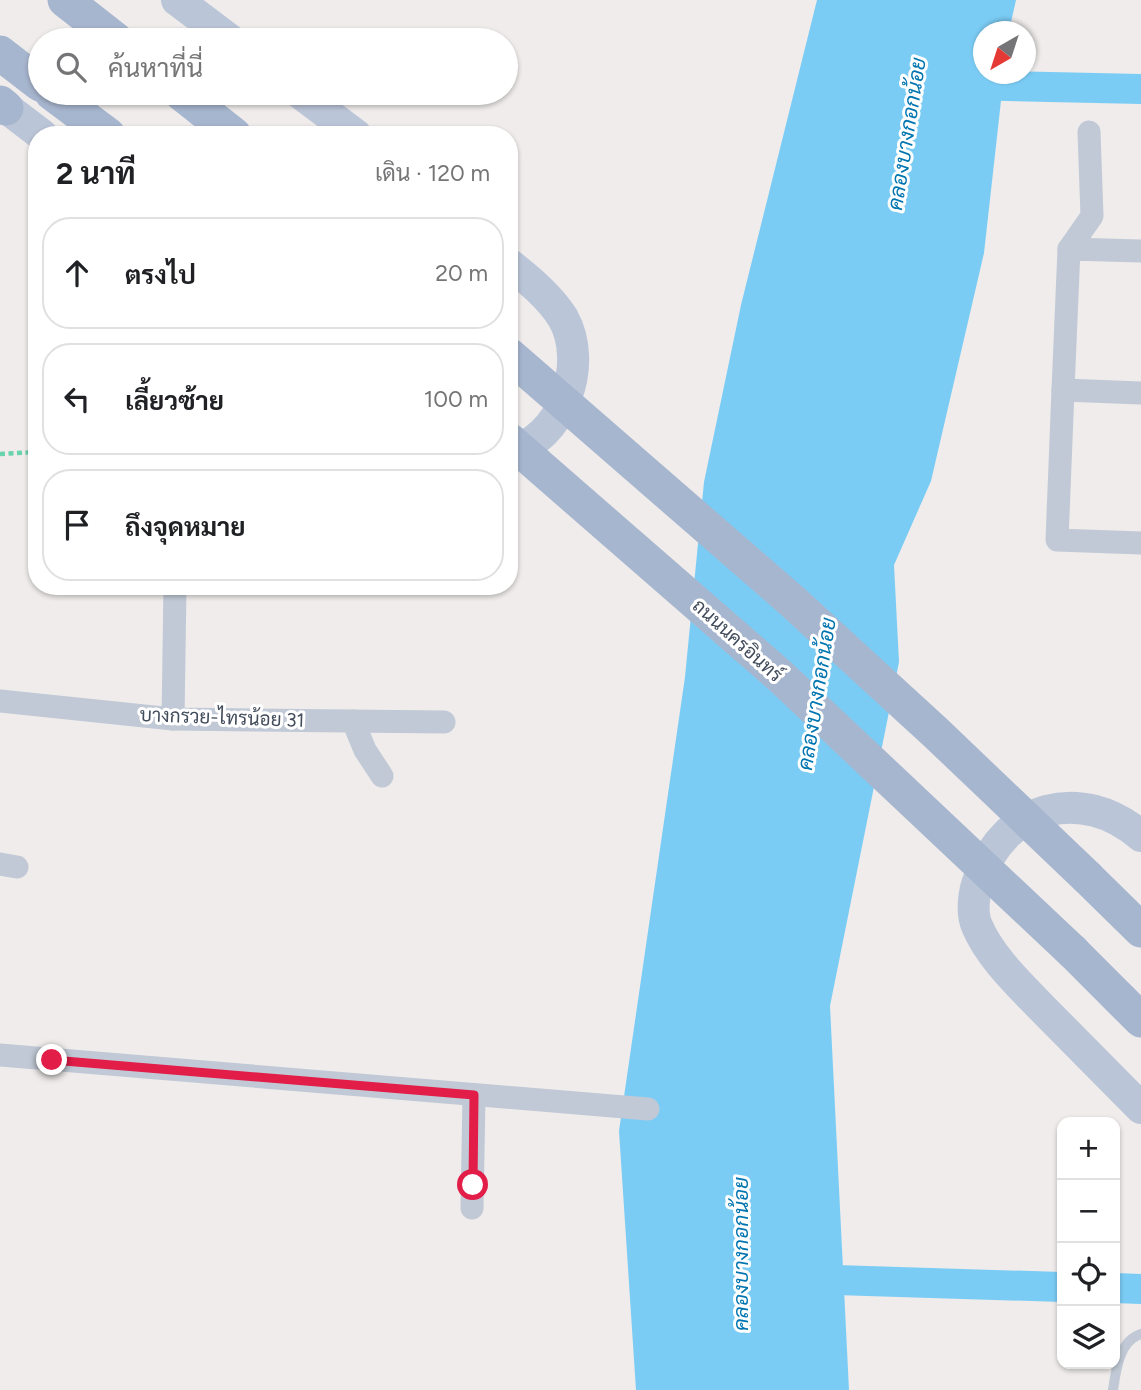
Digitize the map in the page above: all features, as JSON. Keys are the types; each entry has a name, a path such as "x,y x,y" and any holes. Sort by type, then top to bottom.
{"main road":[{"path":"65,0 101,28"},
{"path":"177,0 214,28"},
{"path":"0,53 28,75"},
{"path":"2,105 30,126"},
{"path":"68,105 96,126"},
{"path":"196,105 223,126"},
{"path":"316,105 344,126"},
{"path":"518,272 535,286 563,318 573,351 572,380 561,411 537,438 518,448"},
{"path":"518,363 803,610 1141,930"},
{"name":"ถนนนครอินทร์","path":"518,448 779,676 1141,1020"},
{"path":"1141,836 1112,816 1096,810 1061,807 1035,814 1006,832 986,857 975,890 975,924 995,956 1028,993 1141,1108"}],"street":[{"path":"1089,132 1091,216 1069,248 1057,540 1141,543"},
{"path":"1069,248 1141,251"},
{"path":"1063,390 1141,393"},
{"path":"173,719 175,595"},
{"name":"บางกรวย-ไทรน้อย 31","path":"0,701 173,719 444,722"},
{"path":"353,721 365,750 382,776"},
{"path":"0,1055 648,1109"},
{"path":"472,1208 474,1095"}],"lane":[{"path":"1113,1390 1119,1357 1133,1336 1141,1334"}],"path":[{"path":"0,454 28,452"}],"water":[{"name":"คลองบางกอกน้อย","path":"817,0 1016,0 1011,21 973,21 973,84 1003,84 984,253 931,481 894,565 899,662 830,1006 849,1390 636,1390 619,1131 685,677 704,482 741,305"}],"waterway":[{"path":"963,85 1141,89"},
{"path":"804,1279 1057,1287"},
{"path":"1120,1288 1141,1289"}],"route":[{"path":"52,1060 474,1095 473,1185"}]}
